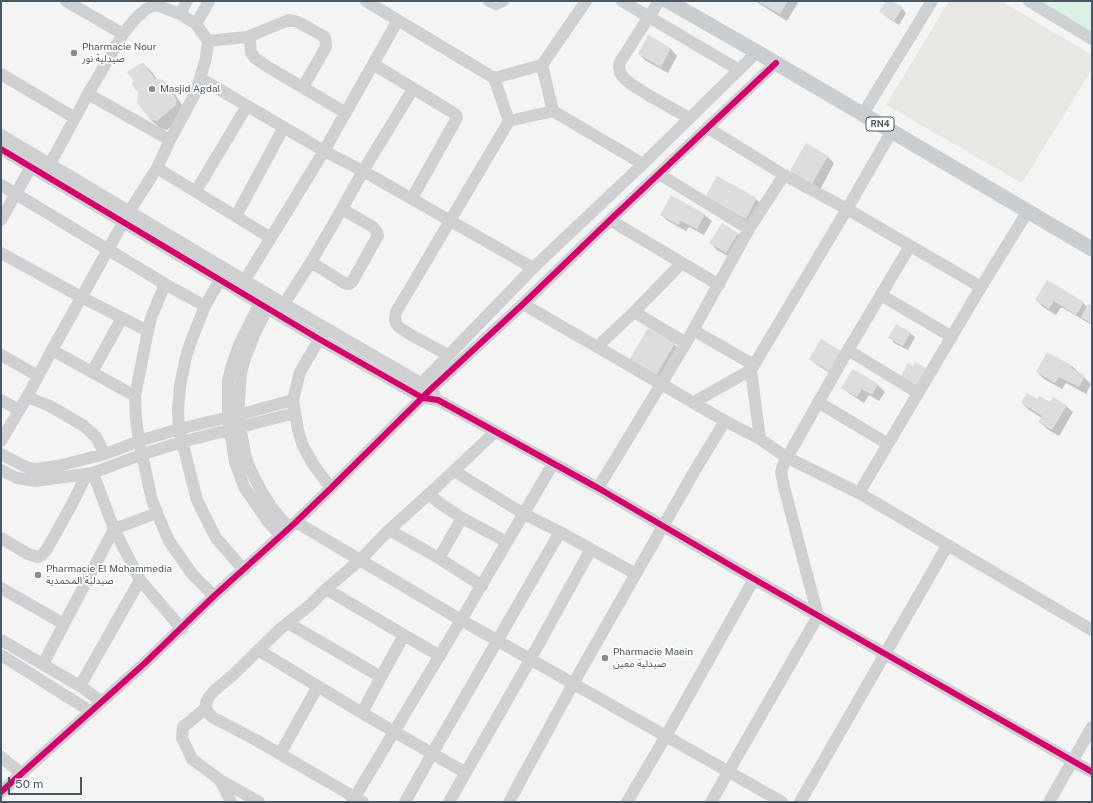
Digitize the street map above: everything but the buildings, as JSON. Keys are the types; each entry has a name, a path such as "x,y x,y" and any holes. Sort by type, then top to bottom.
{"main road":[{"name":"RN4","path":"668,1 1092,249"}],"street":[{"path":"66,1 123,34"},
{"path":"180,14 187,1"},
{"path":"196,24 209,1"},
{"path":"366,1 494,78 509,121"},
{"path":"489,1 496,4 503,1"},
{"path":"494,78 542,65 586,1"},
{"path":"622,1 738,70"},
{"path":"659,1 620,62 620,73 631,84 689,118"},
{"path":"863,114 932,1"},
{"path":"1034,2 1092,39"},
{"path":"1,441 27,397 126,217 157,168 170,140 196,92 206,58 208,41 196,24 180,14 156,3 146,9 135,19 123,34 47,169"},
{"path":"208,41 247,37 290,20 298,22 325,37 326,48 303,87"},
{"path":"245,280 324,151 398,20"},
{"path":"247,37 250,41 251,53 255,58 346,113"},
{"path":"1,792 90,711 102,702 182,628 214,596 289,529 331,488 426,386 448,355 533,268 643,164 757,52"},
{"path":"426,386 523,304 776,63"},
{"path":"373,64 452,112 457,118 412,198"},
{"path":"542,65 553,111"},
{"path":"1,74 75,118"},
{"path":"200,78 324,151 363,170 533,268"},
{"path":"284,304 311,262 363,170 413,89"},
{"path":"88,94 170,140"},
{"path":"196,191 247,106"},
{"path":"448,355 399,327 395,318 396,312 509,121 553,111 643,164"},
{"path":"236,216 284,127"},
{"path":"708,128 784,175 847,209 981,287"},
{"path":"694,402 753,367 892,131"},
{"path":"1,135 47,169 126,217 220,280 267,300 284,304 426,386 438,400"},
{"path":"1,149 31,167 47,169"},
{"path":"1,220 31,167"},
{"path":"157,168 271,238"},
{"path":"659,174 749,229"},
{"path":"598,488 686,343 749,229 784,175"},
{"path":"1,185 165,284 205,306"},
{"path":"311,262 344,283 347,284 352,282 378,236 373,226 342,209"},
{"path":"859,493 981,287 1028,211"},
{"path":"126,217 245,280 267,300 319,339 418,395 438,400 598,488 818,616 1092,772"},
{"path":"610,220 719,285"},
{"path":"711,802 818,616 782,476 782,468 786,457 910,246"},
{"path":"1,253 148,332"},
{"path":"597,347 634,312 682,262"},
{"path":"220,280 205,306 186,357 180,386 178,410 179,429 197,500 216,538 244,570"},
{"path":"165,284 151,318 135,396 139,440 152,500 169,542 192,574 214,596"},
{"path":"881,295 952,337"},
{"path":"267,300 239,344 231,368 228,387 235,428 234,462 244,487 269,523 289,529 360,560 530,660 782,802"},
{"path":"523,304 725,421 760,439 786,457 859,493 1092,630"},
{"path":"634,312 686,343"},
{"path":"92,372 122,318"},
{"path":"326,329 300,372 293,400 298,430 303,446 313,464 331,488"},
{"path":"693,330 753,367"},
{"path":"52,350 135,396"},
{"path":"848,350 918,393"},
{"path":"1,355 38,376"},
{"path":"753,367 760,439"},
{"path":"27,397 50,406 84,426 96,437 105,454"},
{"path":"1,400 19,410"},
{"path":"1,470 17,478 35,481 51,473 139,440 293,400"},
{"path":"818,402 888,444"},
{"path":"1,454 29,468 51,473 90,474 143,454 182,442 295,413"},
{"path":"509,802 573,684 694,472 725,421"},
{"path":"495,432 389,530 360,560 310,605 288,622 214,691 206,703 206,708 212,717 280,754 357,800 395,732 553,464"},
{"path":"454,471 524,514 636,574"},
{"path":"90,474 114,529 140,580 182,628"},
{"path":"1,538 28,554 38,556 42,555 47,549 90,474"},
{"path":"429,494 462,518 507,542"},
{"path":"43,664 114,529 157,513"},
{"path":"439,558 462,518"},
{"path":"389,530 439,558 482,586"},
{"path":"405,802 560,532"},
{"path":"800,802 947,546"},
{"path":"449,802 591,549"},
{"path":"627,802 666,736 754,579"},
{"path":"80,686 140,580"},
{"path":"1,588 64,624"},
{"path":"326,589 440,656"},
{"path":"288,622 381,677"},
{"path":"362,713 404,635"},
{"path":"1,640 80,686 102,702"},
{"path":"258,650 362,713 466,773"},
{"path":"1,655 90,711"},
{"path":"280,754 318,686"},
{"path":"206,708 183,727 182,738 192,759 220,780 259,802"},
{"path":"1049,802 1092,727"},
{"path":"1,757 21,773"},
{"path":"220,780 232,802"}],"shaded area":[{"path":"949,1 1001,1 1092,55 1092,69 1022,183 886,105"}],"green space":[{"path":"1039,1 1092,1 1092,33"}],"cycle path":[{"path":"1,792 145,663 214,596 296,522 431,389 523,304 776,63"},
{"path":"1,149 319,339 423,398 438,400 598,488 1092,772"}],"place":[{"name":"Pharmacie Nour صيدلية نور","path":"74,53"},
{"name":"Masjid Agdal","path":"152,89"},
{"name":"Pharmacie El Mohammedia صيدلية المحمدية","path":"38,575"},
{"name":"Pharmacie Maein صيدلية معين","path":"605,658"}]}
